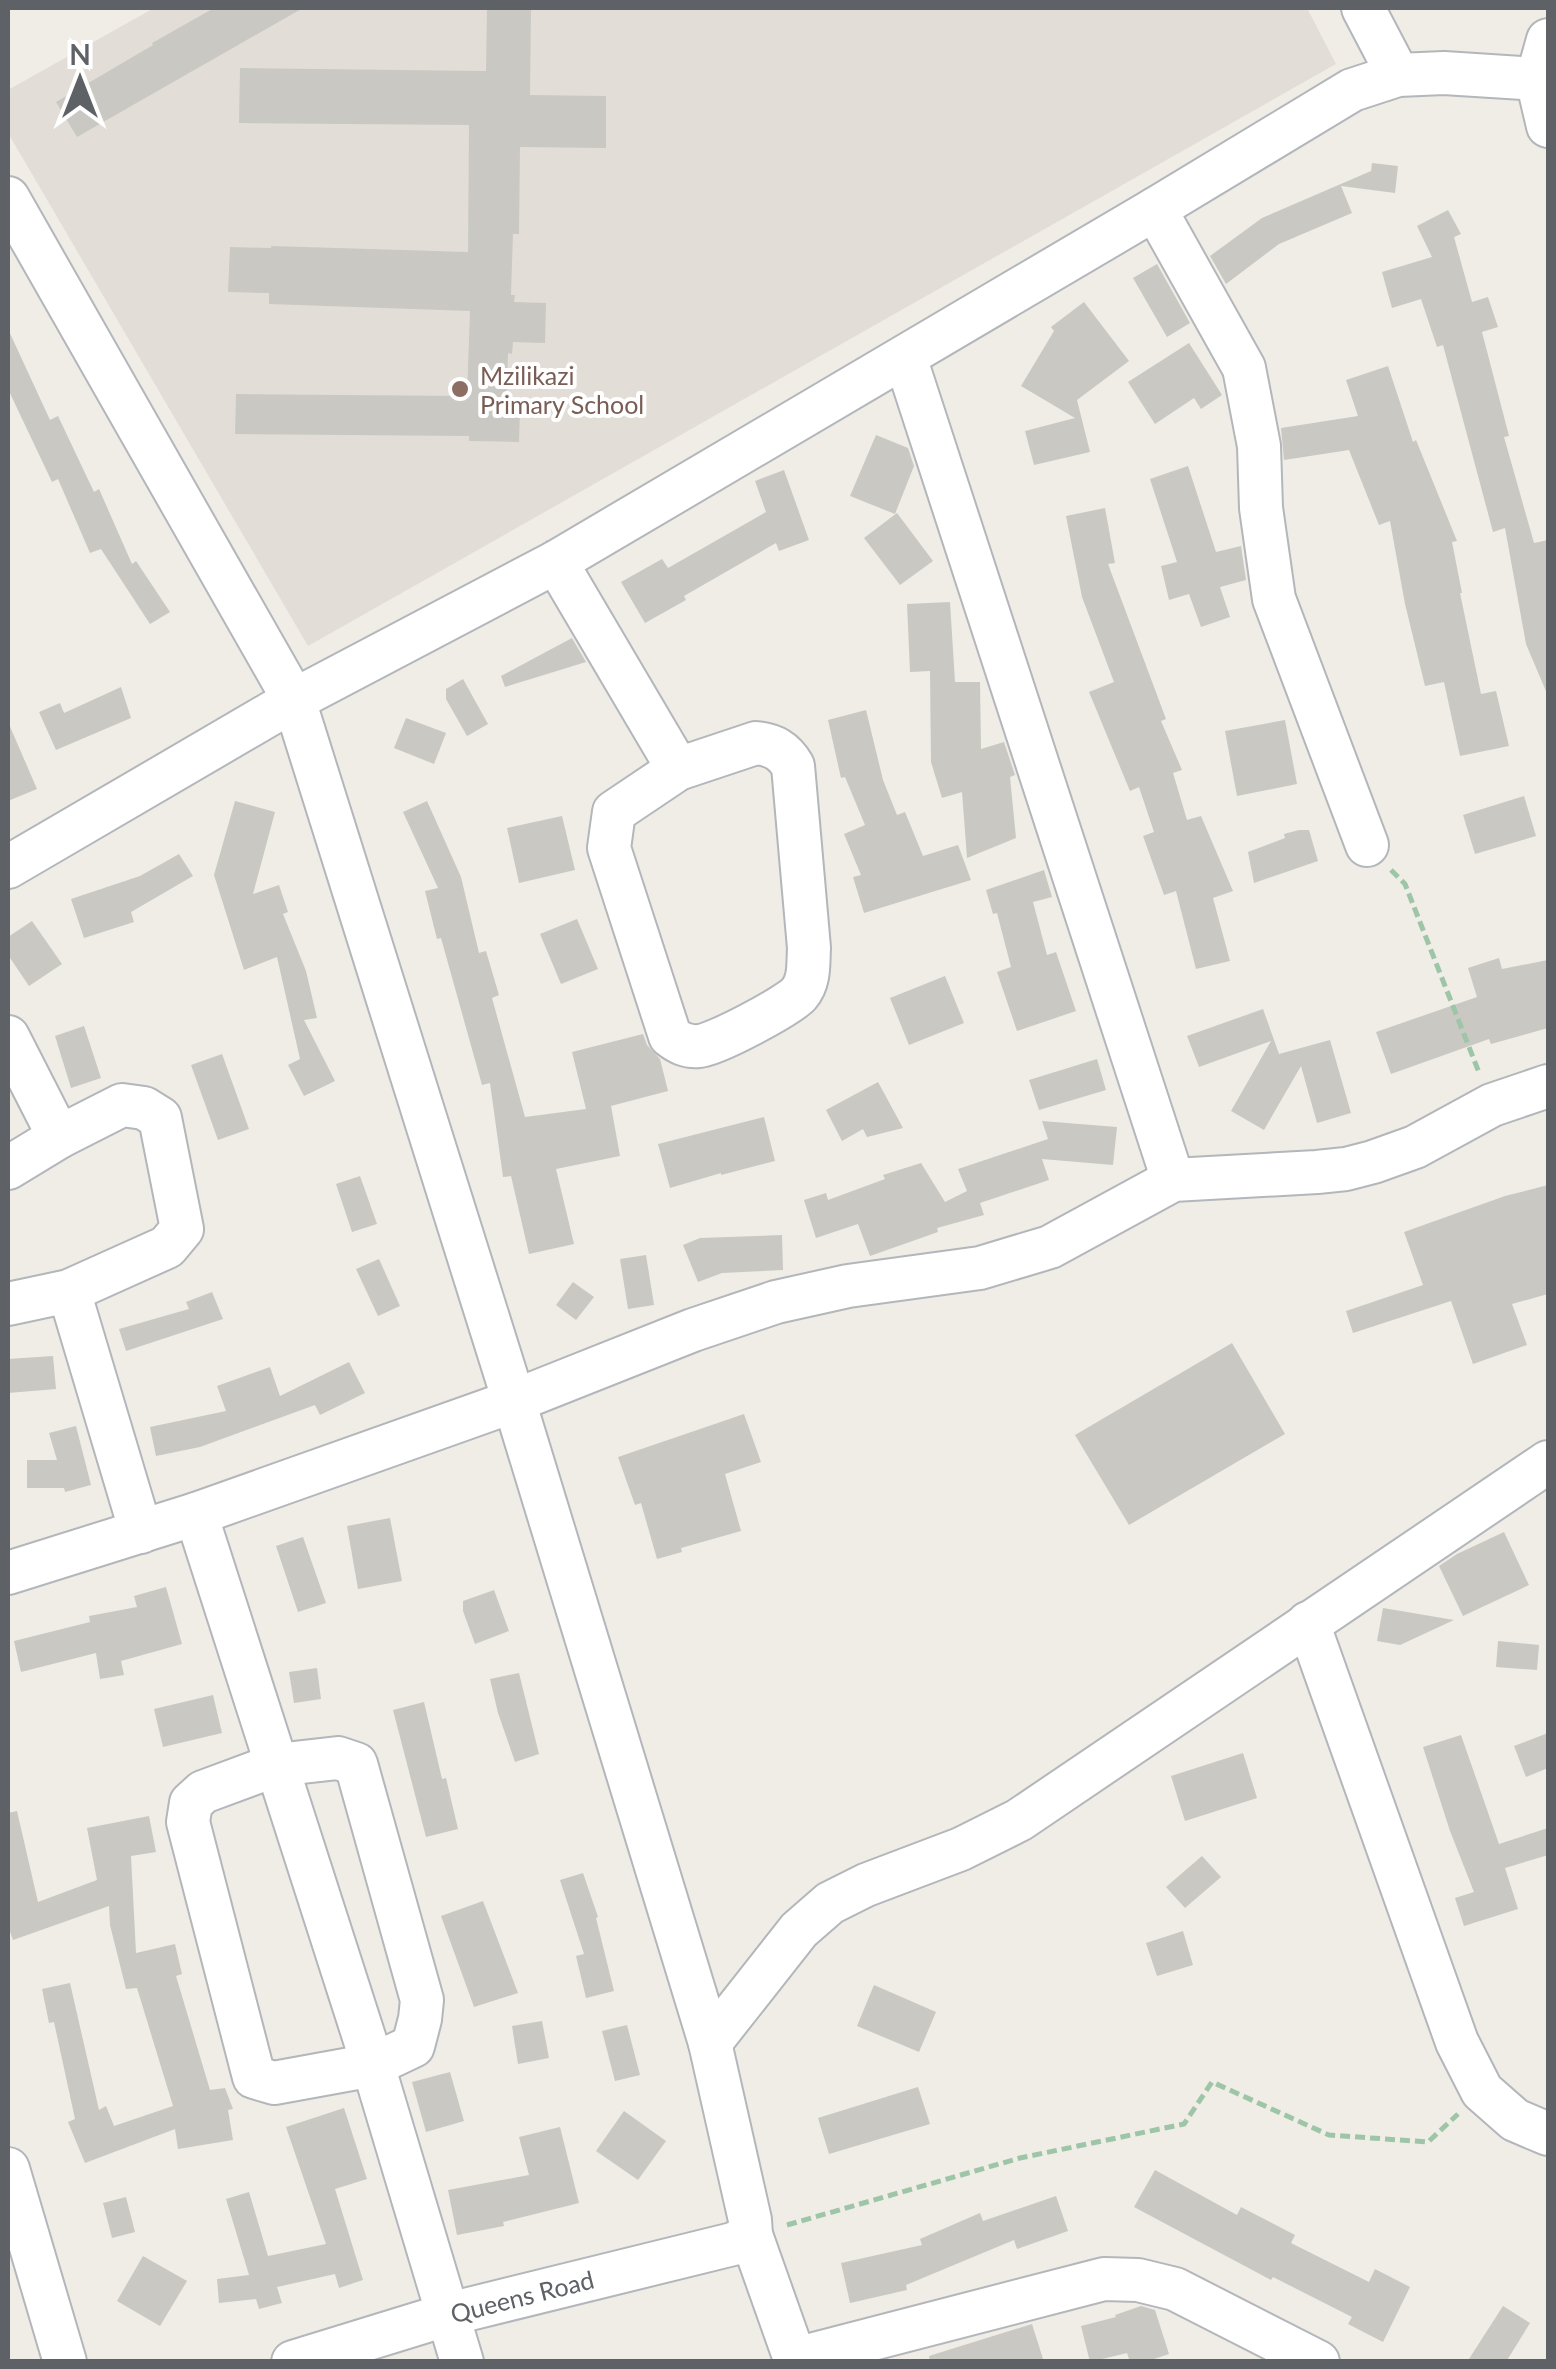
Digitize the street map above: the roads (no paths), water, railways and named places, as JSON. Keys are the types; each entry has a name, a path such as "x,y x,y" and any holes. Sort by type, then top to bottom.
{"street":[{"path":"1362,8 1398,74"},
{"path":"8,867 294,700 556,562 1352,90 1398,74 1444,73 1543,59 1548,126"},
{"path":"8,198 294,700 710,2043 751,2235 795,2360 1104,2280 1138,2280 1175,2289 1318,2362"},
{"path":"1155,209 1244,368 1259,446 1261,508 1274,598 1367,845"},
{"path":"905,357 1174,1180"},
{"path":"556,562 678,769"},
{"path":"756,743 780,749 793,766 808,975 801,992 784,1006 702,1046 682,1045 670,1036 609,848 614,812 678,769 756,743"},
{"path":"8,1038 59,1137"},
{"path":"8,1573 196,1514 514,1401 693,1330 776,1302 848,1286 980,1268 1050,1246 1174,1180 1346,1169 1416,1147 1492,1105 1548,1086"},
{"path":"8,1168 122,1105 144,1108 160,1118 182,1229 167,1246 69,1292 8,1304"},
{"path":"69,1292 141,1532"},
{"path":"710,2043 798,1930 830,1903 866,1884 962,1849 1019,1820 1548,1462"},
{"path":"196,1514 373,2064 462,2362"},
{"path":"1308,1623 1457,2042 1482,2091 1516,2120 1548,2134"},
{"path":"338,1758 356,1764 422,2000 413,2046 373,2064 274,2083 254,2077 188,1822 191,1803 203,1792 276,1765 338,1758"},
{"path":"8,2169 64,2362"},
{"name":"Queens Road","path":"293,2362 449,2314 733,2244 751,2235"}],"place":[{"name":"Mzilikazi Primary School","path":"460,389"}]}
